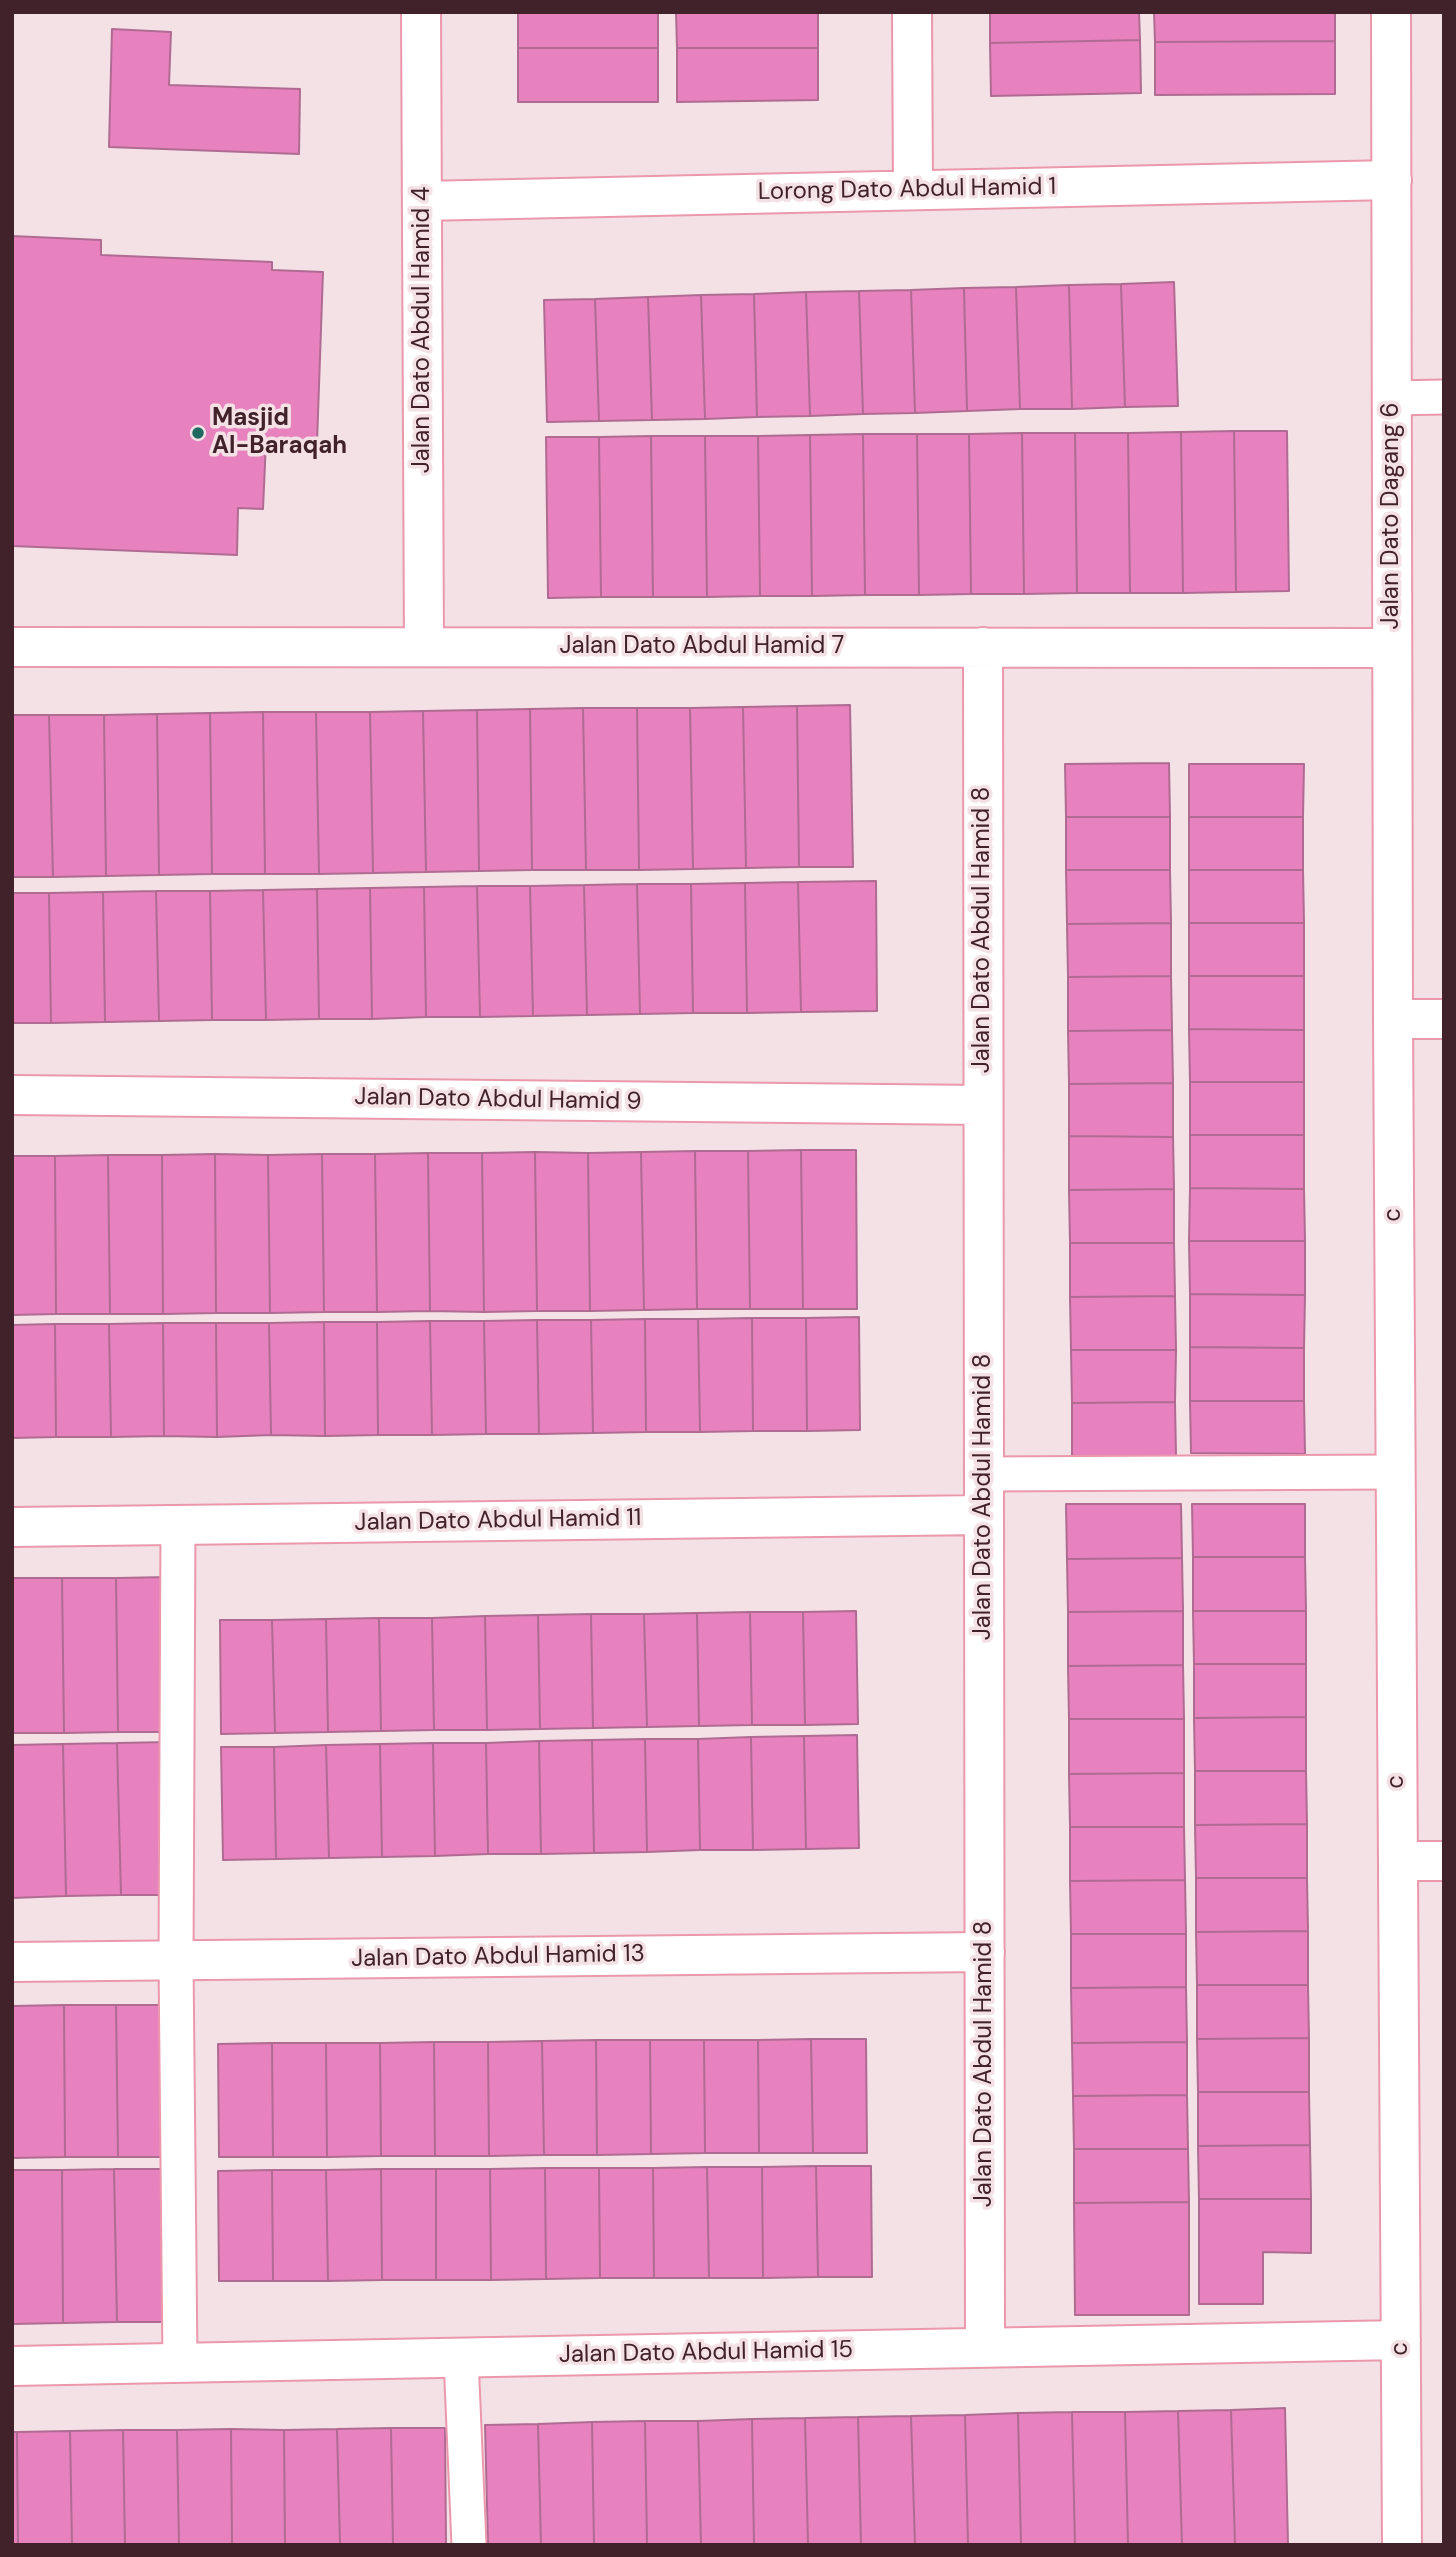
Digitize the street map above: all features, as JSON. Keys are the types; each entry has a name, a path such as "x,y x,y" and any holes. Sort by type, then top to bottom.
{"street":[{"name":"Jalan Dato Abdul Hamid 4","path":"421,12 424,647"},
{"path":"912,12 914,190"},
{"name":"Jalan Dato Dagang 6","path":"1391,12 1393,1019"},
{"name":"Lorong Dato Abdul Hamid 1","path":"422,201 1392,180"},
{"name":"Jalan Dato Abdul Hamid 7","path":"12,647 1392,648"},
{"name":"Jalan Dato Abdul Hamid 8","path":"983,647 985,2347"},
{"path":"1393,1019 1444,1019"},
{"name":"c","path":"1393,1019 1402,2545"},
{"name":"Jalan Dato Abdul Hamid 9","path":"12,1095 983,1105"},
{"name":"Jalan Dato Abdul Hamid 11","path":"12,1527 984,1515"},
{"path":"1398,1861 1444,1861"},
{"name":"Jalan Dato Abdul Hamid 13","path":"12,1962 985,1952"},
{"name":"Jalan Dato Abdul Hamid 15","path":"12,2366 1401,2340"}],"lane":[{"path":"1392,398 1444,397"},
{"path":"984,1474 1395,1472"},
{"path":"178,1525 176,1961 180,2363"},
{"path":"461,2358 469,2545"}],"building":[{"path":"518,12 658,12 658,48 518,48"},
{"path":"676,12 818,12 818,48 677,48"},
{"path":"990,12 1139,12 1140,40 990,43"},
{"path":"1154,12 1335,12 1335,41 1155,42"},
{"path":"112,29 171,32 169,85 300,89 299,154 109,147"},
{"path":"1140,40 1141,93 991,96 990,43"},
{"path":"1335,41 1335,94 1155,95 1155,42"},
{"path":"518,48 658,48 658,102 518,102"},
{"path":"677,48 818,48 818,100 677,102"},
{"name":"Masjid Al-Baraqah","path":"12,236 101,240 101,255 272,262 272,270 323,272 317,443 266,441 263,509 238,508 237,555 12,546"},
{"path":"1174,282 1178,406 1125,407 1121,284"},
{"path":"1121,284 1125,407 1072,409 1069,285"},
{"path":"1069,285 1072,409 1020,409 1016,287"},
{"path":"1016,287 1020,409 967,411 964,288"},
{"path":"964,288 967,411 915,413 911,290"},
{"path":"911,290 915,413 863,414 859,291"},
{"path":"859,291 863,414 810,416 806,292"},
{"path":"806,292 810,416 757,417 754,294"},
{"path":"754,294 757,417 705,419 701,295"},
{"path":"701,295 705,419 652,420 648,297"},
{"path":"648,297 652,420 599,421 595,299"},
{"path":"595,299 599,421 547,422 544,300"},
{"path":"1234,431 1287,431 1289,591 1236,592"},
{"path":"1234,431 1236,592 1183,593 1181,432"},
{"path":"1181,432 1183,593 1130,593 1128,433"},
{"path":"1022,433 1075,433 1077,593 1024,594"},
{"path":"1022,433 1024,594 971,594 969,434"},
{"path":"1075,433 1128,433 1130,593 1077,593"},
{"path":"863,434 917,434 919,595 865,595"},
{"path":"863,434 865,595 812,596 810,435"},
{"path":"917,434 969,434 971,594 919,595"},
{"path":"810,435 812,596 760,596 758,436"},
{"path":"651,436 705,436 707,597 653,597"},
{"path":"651,436 653,597 601,597 599,437"},
{"path":"705,436 758,436 760,596 707,597"},
{"path":"546,437 599,437 601,597 548,598"},
{"path":"850,705 853,867 799,867 797,706"},
{"path":"797,706 799,867 746,868 743,707"},
{"path":"743,707 746,868 693,869 690,708"},
{"path":"583,708 586,870 532,870 530,709"},
{"path":"583,708 637,708 639,870 586,870"},
{"path":"637,708 690,708 693,869 639,870"},
{"path":"530,709 532,870 479,871 477,710"},
{"path":"477,710 479,871 426,872 423,711"},
{"path":"423,711 426,872 373,873 370,712"},
{"path":"263,712 265,874 212,874 210,713"},
{"path":"263,712 316,712 319,874 265,874"},
{"path":"316,712 370,712 373,873 319,874"},
{"path":"210,713 212,874 159,875 157,714"},
{"path":"157,714 159,875 106,876 104,715"},
{"path":"12,715 49,715 53,877 12,877"},
{"path":"49,715 104,715 106,876 53,877"},
{"path":"1169,763 1170,817 1066,817 1065,764"},
{"path":"1189,764 1304,764 1303,817 1189,817"},
{"path":"1066,817 1170,817 1170,870 1066,870"},
{"path":"1189,817 1303,817 1303,870 1189,870"},
{"path":"1066,870 1170,870 1171,923 1067,924"},
{"path":"1189,870 1303,870 1304,923 1189,923"},
{"path":"876,881 877,1011 801,1012 798,882"},
{"path":"798,882 801,1012 747,1013 745,883"},
{"path":"745,883 747,1013 693,1013 691,884"},
{"path":"637,884 691,884 693,1013 640,1014"},
{"path":"637,884 640,1014 587,1015 584,885"},
{"path":"584,885 587,1015 533,1016 530,886"},
{"path":"477,886 530,886 533,1016 480,1017"},
{"path":"477,886 480,1017 426,1017 424,887"},
{"path":"424,887 426,1017 372,1019 370,888"},
{"path":"370,888 372,1019 319,1019 317,889"},
{"path":"317,889 319,1019 266,1020 263,890"},
{"path":"263,890 266,1020 212,1020 210,891"},
{"path":"156,891 210,891 212,1020 159,1021"},
{"path":"156,891 159,1021 105,1022 103,892"},
{"path":"103,892 105,1022 51,1023 49,893"},
{"path":"12,893 49,893 51,1023 12,1023"},
{"path":"1171,923 1171,976 1068,977 1067,924"},
{"path":"1189,923 1304,923 1304,976 1189,976"},
{"path":"1171,976 1172,1030 1068,1031 1068,977"},
{"path":"1189,976 1304,976 1304,1030 1189,1029"},
{"path":"1189,1029 1304,1030 1304,1082 1190,1082"},
{"path":"1172,1030 1173,1083 1069,1084 1068,1031"},
{"path":"1190,1082 1304,1082 1304,1135 1190,1135"},
{"path":"1173,1083 1173,1137 1069,1136 1069,1084"},
{"path":"1190,1135 1304,1135 1304,1189 1190,1188"},
{"path":"1069,1136 1173,1137 1174,1189 1069,1190"},
{"path":"801,1150 803,1309 750,1309 748,1151"},
{"path":"801,1150 856,1150 857,1309 803,1309"},
{"path":"695,1151 697,1309 644,1310 641,1152"},
{"path":"695,1151 748,1151 750,1309 697,1309"},
{"path":"535,1152 537,1311 484,1312 482,1153"},
{"path":"535,1152 588,1153 590,1311 537,1311"},
{"path":"641,1152 644,1310 590,1311 588,1153"},
{"path":"428,1153 430,1311 377,1312 375,1154"},
{"path":"428,1153 482,1153 484,1312 430,1311"},
{"path":"215,1154 216,1313 163,1314 162,1155"},
{"path":"215,1154 268,1155 270,1313 216,1313"},
{"path":"322,1154 324,1312 270,1313 268,1155"},
{"path":"322,1154 375,1154 377,1312 324,1312"},
{"path":"108,1155 110,1314 56,1314 55,1156"},
{"path":"108,1155 162,1155 163,1314 110,1314"},
{"path":"12,1156 55,1156 56,1314 12,1315"},
{"path":"1190,1188 1304,1189 1305,1241 1189,1241"},
{"path":"1174,1189 1174,1243 1070,1243 1069,1190"},
{"path":"1189,1241 1305,1241 1305,1295 1190,1294"},
{"path":"1070,1243 1174,1243 1175,1296 1070,1297"},
{"path":"1190,1294 1305,1295 1304,1348 1190,1347"},
{"path":"1175,1296 1176,1350 1071,1350 1070,1297"},
{"path":"859,1317 860,1430 807,1431 806,1318"},
{"path":"752,1318 806,1318 807,1431 753,1431"},
{"path":"752,1318 753,1431 700,1432 698,1319"},
{"path":"645,1319 698,1319 700,1432 646,1432"},
{"path":"645,1319 646,1432 593,1433 591,1320"},
{"path":"537,1320 591,1320 593,1433 539,1434"},
{"path":"537,1320 539,1434 486,1434 484,1321"},
{"path":"430,1321 484,1321 486,1434 432,1435"},
{"path":"430,1321 432,1435 378,1435 377,1322"},
{"path":"324,1322 377,1322 378,1435 325,1436"},
{"path":"324,1322 325,1436 271,1435 269,1323"},
{"path":"163,1323 216,1323 217,1437 164,1436"},
{"path":"163,1323 164,1436 111,1437 109,1324"},
{"path":"216,1323 269,1323 271,1435 217,1437"},
{"path":"55,1324 109,1324 111,1437 56,1437"},
{"path":"55,1324 56,1437 12,1438 12,1325"},
{"path":"1190,1347 1304,1348 1304,1401 1190,1401"},
{"path":"1071,1350 1176,1350 1175,1402 1072,1403"},
{"path":"1190,1401 1304,1401 1305,1454 1191,1453"},
{"path":"1175,1402 1176,1456 1072,1457 1072,1403"},
{"path":"1066,1504 1181,1504 1182,1558 1067,1559"},
{"path":"1192,1504 1305,1504 1305,1557 1193,1557"},
{"path":"1193,1557 1305,1557 1306,1611 1193,1611"},
{"path":"1182,1558 1183,1611 1068,1612 1067,1559"},
{"path":"171,1577 172,1732 118,1732 116,1578"},
{"path":"12,1578 62,1578 64,1733 12,1733"},
{"path":"62,1578 116,1578 118,1732 64,1733"},
{"path":"856,1611 858,1724 805,1725 803,1612"},
{"path":"1183,1611 1183,1665 1068,1666 1068,1612"},
{"path":"1193,1611 1306,1611 1306,1664 1194,1664"},
{"path":"750,1612 752,1725 699,1726 697,1613"},
{"path":"750,1612 803,1612 805,1725 752,1725"},
{"path":"697,1613 699,1726 647,1727 644,1614"},
{"path":"591,1614 593,1728 540,1729 538,1615"},
{"path":"591,1614 644,1614 647,1727 593,1728"},
{"path":"538,1615 540,1729 487,1730 485,1616"},
{"path":"485,1616 487,1730 434,1730 432,1618"},
{"path":"379,1618 381,1731 328,1732 326,1619"},
{"path":"379,1618 432,1618 434,1730 381,1731"},
{"path":"326,1619 328,1732 275,1733 272,1620"},
{"path":"220,1620 272,1620 275,1733 221,1734"},
{"path":"1194,1664 1306,1664 1306,1717 1194,1718"},
{"path":"1183,1665 1184,1719 1069,1719 1068,1666"},
{"path":"1306,1717 1306,1771 1195,1771 1194,1718"},
{"path":"1069,1719 1184,1719 1184,1773 1069,1774"},
{"path":"857,1735 859,1848 806,1849 804,1736"},
{"path":"804,1736 806,1849 753,1850 751,1737"},
{"path":"751,1737 753,1850 700,1850 698,1739"},
{"path":"645,1739 698,1739 700,1850 647,1852"},
{"path":"645,1739 647,1852 594,1853 592,1740"},
{"path":"592,1740 594,1853 541,1854 539,1741"},
{"path":"539,1741 541,1854 488,1854 486,1743"},
{"path":"171,1742 175,1895 121,1895 117,1743"},
{"path":"117,1743 121,1895 66,1896 63,1744"},
{"path":"433,1743 486,1743 488,1854 435,1856"},
{"path":"433,1743 435,1856 382,1857 380,1744"},
{"path":"63,1744 66,1896 12,1898 12,1745"},
{"path":"380,1744 382,1857 329,1858 326,1745"},
{"path":"326,1745 329,1858 276,1859 274,1747"},
{"path":"221,1747 274,1747 276,1859 223,1860"},
{"path":"1195,1771 1306,1771 1307,1824 1195,1825"},
{"path":"1184,1773 1184,1827 1070,1827 1069,1774"},
{"path":"1307,1824 1307,1878 1196,1878 1195,1825"},
{"path":"1070,1827 1184,1827 1185,1880 1070,1881"},
{"path":"1196,1878 1307,1878 1308,1931 1196,1932"},
{"path":"1185,1880 1186,1934 1071,1934 1070,1881"},
{"path":"1308,1931 1308,1985 1197,1985 1196,1932"},
{"path":"1071,1934 1186,1934 1186,1987 1071,1988"},
{"path":"1197,1985 1308,1985 1309,2038 1197,2039"},
{"path":"1186,1987 1187,2042 1072,2043 1071,1988"},
{"path":"64,2005 65,2157 12,2158 12,2006"},
{"path":"64,2005 116,2005 118,2157 65,2157"},
{"path":"116,2005 169,2005 171,2157 118,2157"},
{"path":"1309,2038 1309,2092 1198,2092 1197,2039"},
{"path":"811,2039 813,2153 759,2153 758,2040"},
{"path":"811,2039 866,2039 867,2153 813,2153"},
{"path":"596,2040 597,2155 544,2155 542,2041"},
{"path":"596,2040 650,2040 651,2154 597,2155"},
{"path":"650,2040 704,2040 705,2153 651,2154"},
{"path":"704,2040 758,2040 759,2153 705,2153"},
{"path":"542,2041 544,2155 489,2156 488,2042"},
{"path":"434,2042 435,2156 381,2156 380,2043"},
{"path":"434,2042 488,2042 489,2156 435,2156"},
{"path":"1187,2042 1187,2095 1073,2096 1072,2043"},
{"path":"272,2043 273,2157 219,2157 218,2044"},
{"path":"272,2043 326,2043 327,2157 273,2157"},
{"path":"326,2043 380,2043 381,2156 327,2157"},
{"path":"1198,2092 1309,2092 1310,2145 1198,2146"},
{"path":"1187,2095 1188,2149 1074,2149 1073,2096"},
{"path":"1310,2145 1311,2199 1199,2199 1198,2146"},
{"path":"1074,2149 1188,2149 1189,2202 1074,2203"},
{"path":"816,2166 871,2166 872,2277 818,2277"},
{"path":"816,2166 818,2277 763,2278 762,2167"},
{"path":"707,2167 762,2167 763,2278 709,2278"},
{"path":"707,2167 709,2278 654,2278 653,2168"},
{"path":"545,2168 599,2168 600,2278 546,2279"},
{"path":"545,2168 546,2279 491,2280 490,2169"},
{"path":"599,2168 653,2168 654,2278 600,2278"},
{"path":"114,2169 167,2169 169,2322 117,2322"},
{"path":"114,2169 117,2322 63,2323 62,2170"},
{"path":"381,2169 436,2169 436,2280 382,2280"},
{"path":"381,2169 382,2280 328,2281 326,2170"},
{"path":"436,2169 490,2169 491,2280 436,2280"},
{"path":"12,2170 62,2170 63,2323 12,2324"},
{"path":"272,2170 326,2170 328,2281 273,2281"},
{"path":"272,2170 273,2281 219,2281 218,2171"},
{"path":"1199,2199 1311,2199 1311,2253 1263,2252 1263,2304 1199,2304"},
{"path":"1189,2202 1189,2315 1075,2315 1074,2203"},
{"path":"1285,2408 1288,2545 1235,2545 1231,2410"},
{"path":"1231,2410 1235,2545 1182,2545 1178,2411"},
{"path":"1178,2411 1182,2545 1128,2545 1125,2412"},
{"path":"1072,2412 1075,2545 1021,2545 1018,2413"},
{"path":"1072,2412 1125,2412 1128,2545 1075,2545"},
{"path":"1018,2413 1021,2545 968,2545 965,2415"},
{"path":"965,2415 968,2545 915,2545 911,2416"},
{"path":"911,2416 915,2545 861,2545 858,2417"},
{"path":"858,2417 861,2545 808,2545 805,2418"},
{"path":"805,2418 808,2545 754,2545 752,2419"},
{"path":"752,2419 754,2545 701,2545 698,2421"},
{"path":"645,2421 647,2545 594,2545 592,2422"},
{"path":"645,2421 698,2421 701,2545 647,2545"},
{"path":"592,2422 594,2545 541,2545 538,2424"},
{"path":"538,2424 541,2545 488,2545 485,2425"},
{"path":"391,2428 393,2545 340,2545 337,2429"},
{"path":"391,2428 445,2428 446,2545 393,2545"},
{"path":"231,2429 232,2545 179,2545 177,2430"},
{"path":"231,2429 284,2430 285,2545 232,2545"},
{"path":"337,2429 340,2545 285,2545 284,2430"},
{"path":"123,2430 125,2545 72,2545 70,2431"},
{"path":"123,2430 177,2430 179,2545 125,2545"},
{"path":"70,2431 72,2545 18,2545 17,2432"},
{"path":"12,2432 17,2432 18,2545 12,2545"}],"place":[{"name":"Masjid Al-Baraqah","path":"198,433"}]}
